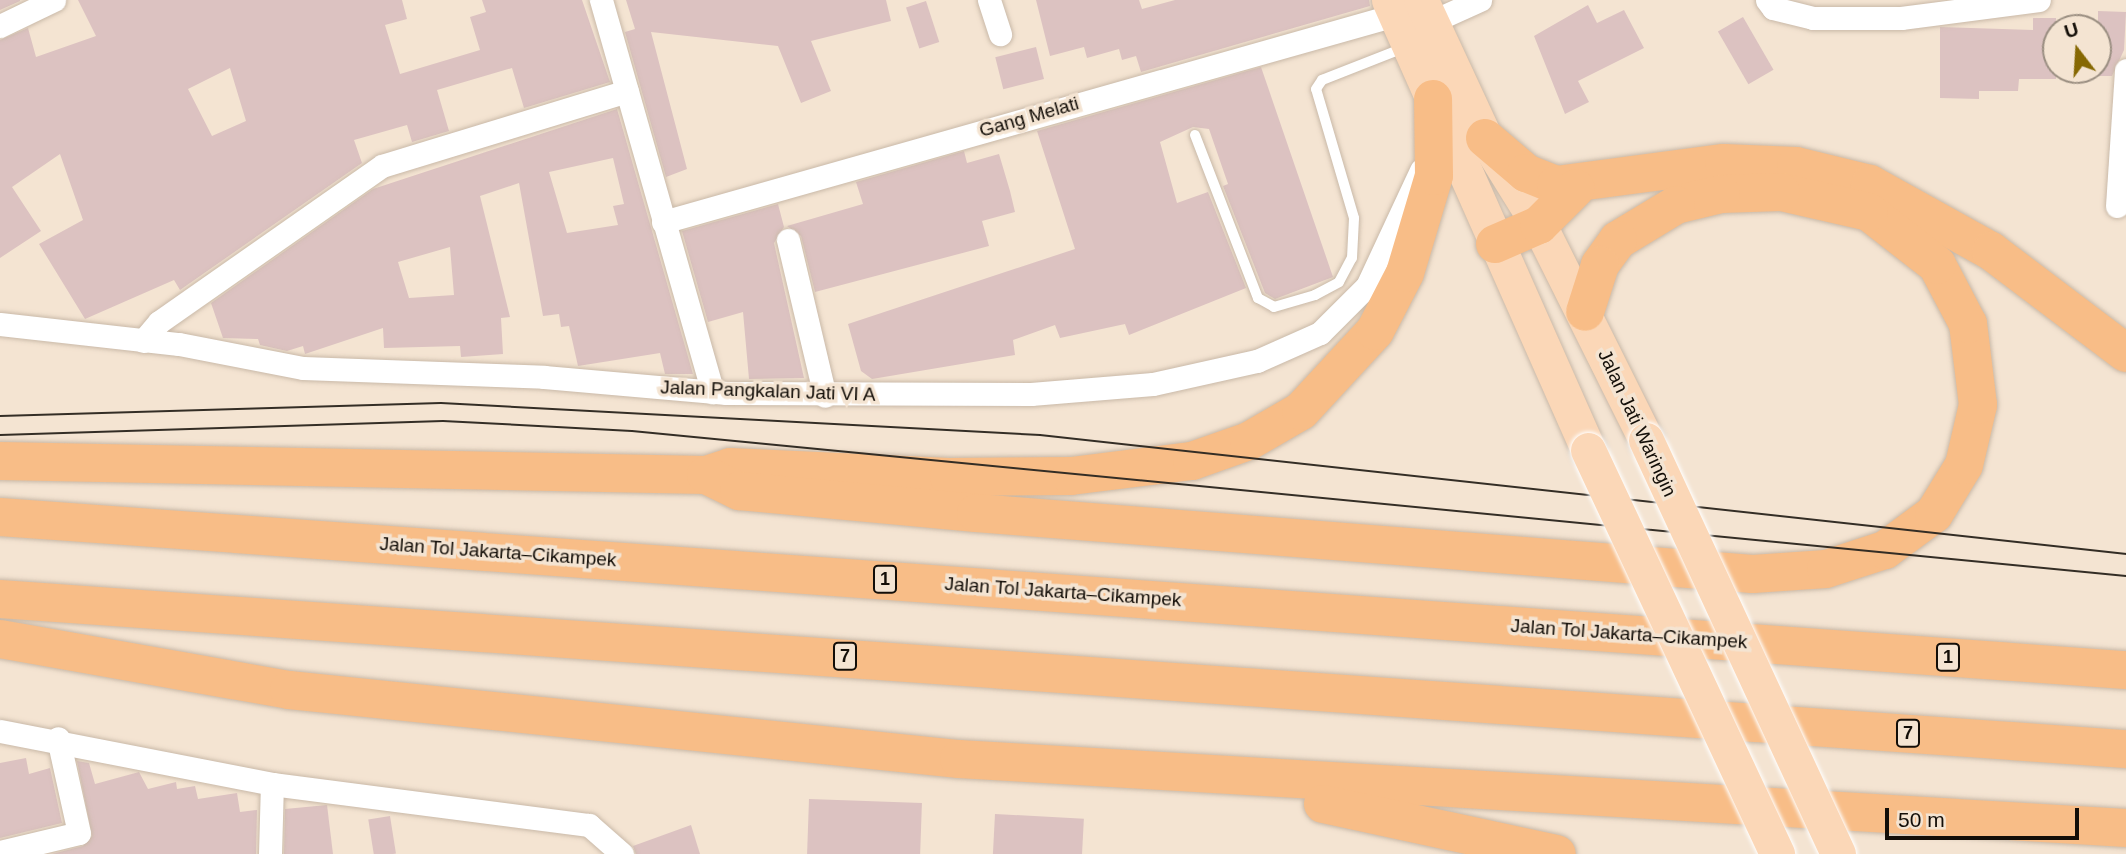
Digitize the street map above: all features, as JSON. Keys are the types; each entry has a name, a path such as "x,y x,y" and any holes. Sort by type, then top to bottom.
{"highway":[{"path":"0,461 706,475 730,467 1071,476 1168,465 1233,448 1317,397 1364,346 1401,285 1434,176 1431,159 1433,99"},
{"path":"1485,138 1526,173 1576,188 1724,163 1796,166 1870,184 1991,251 2126,353"},
{"path":"1495,244 1539,225 1576,188"},
{"path":"706,475 739,491 975,513 1503,559 1796,573 1857,561 1903,539 1934,513 1964,465 1978,405 1968,324 1937,265 1869,212 1781,192 1721,194 1676,205 1618,240 1600,265 1585,312"},
{"path":"975,513 1071,476"},
{"name":"Jalan Tol Jakarta–Cikampek","path":"0,517 2126,670"},
{"name":"7","path":"0,599 2126,748"},
{"path":"0,639 289,690 509,716 1186,777 2126,828"},
{"path":"1186,777 1558,854"}],"main road":[{"path":"1409,16 1433,99 1495,244 1777,854"},
{"name":"Jalan Jati Waringin","path":"1409,16 1539,225 1585,312 1838,854"}],"street":[{"path":"0,26 54,0"},
{"path":"601,0 713,392"},
{"path":"989,0 1000,34"},
{"name":"Gang Melati","path":"663,222 1409,16 1480,0"},
{"path":"1767,0 1773,8 1813,18 1901,18 2039,0"},
{"path":"2117,206 2126,70"},
{"path":"143,341 159,322 382,166 627,91"},
{"name":"Jalan Pangkalan Jati VI A","path":"0,324 143,341 303,368 544,377 713,392 825,396 1031,394 1153,384 1296,347 1342,315 1367,286 1415,176 1431,159"},
{"path":"789,240 825,396"},
{"path":"0,731 58,738 272,784 589,825 622,854"},
{"path":"0,852 79,833 58,738"},
{"path":"270,854 272,784"}],"lane":[{"path":"1195,135 1258,298 1274,307 1315,295 1339,282 1352,258 1354,218 1316,89 1409,16"}],"building":[{"path":"0,0 20,0 20,1 0,10"},
{"path":"78,0 402,0 407,19 385,25 400,74 480,50 470,17 486,12 482,0 582,0 610,82 524,108 512,68 437,90 449,131 412,142 407,125 354,140 362,163 180,290 174,280 85,319 39,244 83,220 60,154 12,187 41,231 0,258 0,40 28,28 36,57 96,36","holes":["230,68 246,121 212,136 188,89"]},
{"path":"626,0 886,0 891,21 811,41 831,91 801,103 778,46 651,32 687,169 666,177 625,32 635,29"},
{"path":"1036,0 1139,0 1142,9 1175,0 1369,0 1370,6 1141,72 1136,56 1122,60 1119,49 1087,58 1084,47 1050,56"},
{"path":"926,1 939,42 919,48 906,7"},
{"path":"1588,5 1597,23 1624,10 1644,48 1578,81 1589,102 1565,114 1534,36"},
{"path":"2098,11 2126,12 2124,50 2112,76 2112,14 2098,14"},
{"path":"1743,17 1774,70 1748,84 1718,32"},
{"path":"2033,18 2042,18 2042,79 2019,79 2018,91 1979,91 1979,99 1940,98 1940,27 2033,30"},
{"path":"1036,47 1044,79 1003,89 995,57"},
{"path":"1261,67 1333,277 1275,299 1265,293 1223,186 1228,184 1209,129 1193,127 1160,142 1177,203 1208,192 1246,288 1129,335 1125,324 1060,338 1055,325 1013,340 1015,355 872,379 861,371 848,324 1075,249 1037,131"},
{"path":"617,109 693,374 665,374 660,353 578,366 569,326 561,327 559,314 543,316 519,183 480,196 510,317 501,318 503,354 461,357 460,346 384,348 383,328 305,354 303,346 287,351 260,345 258,339 223,338 211,303 373,189","holes":["613,158 624,204 613,206 618,225 567,233 549,172","450,247 454,295 409,298 398,262"]},
{"path":"964,151 967,163 999,154 1010,191 1015,212 982,221 989,246 815,292 801,236 787,226 863,204 856,182"},
{"path":"778,204 784,227 774,243 804,378 749,379 743,312 708,322 682,231"},
{"path":"26,758 29,774 50,768 62,823 0,838 0,763"},
{"path":"77,761 89,763 95,784 139,772 148,789 176,782 177,789 195,786 198,799 237,793 240,812 257,810 256,854 52,854 83,846 92,836"},
{"path":"809,799 922,803 920,854 807,854"},
{"path":"327,805 333,854 284,854 285,809"},
{"path":"995,814 1084,819 1082,854 993,854"},
{"path":"390,816 396,854 374,854 368,819"},
{"path":"691,825 700,854 636,854 633,846"}],"tram line":[{"path":"0,416 441,403 1040,435 2126,554"},
{"path":"0,435 443,421 632,431 2126,576"}]}
